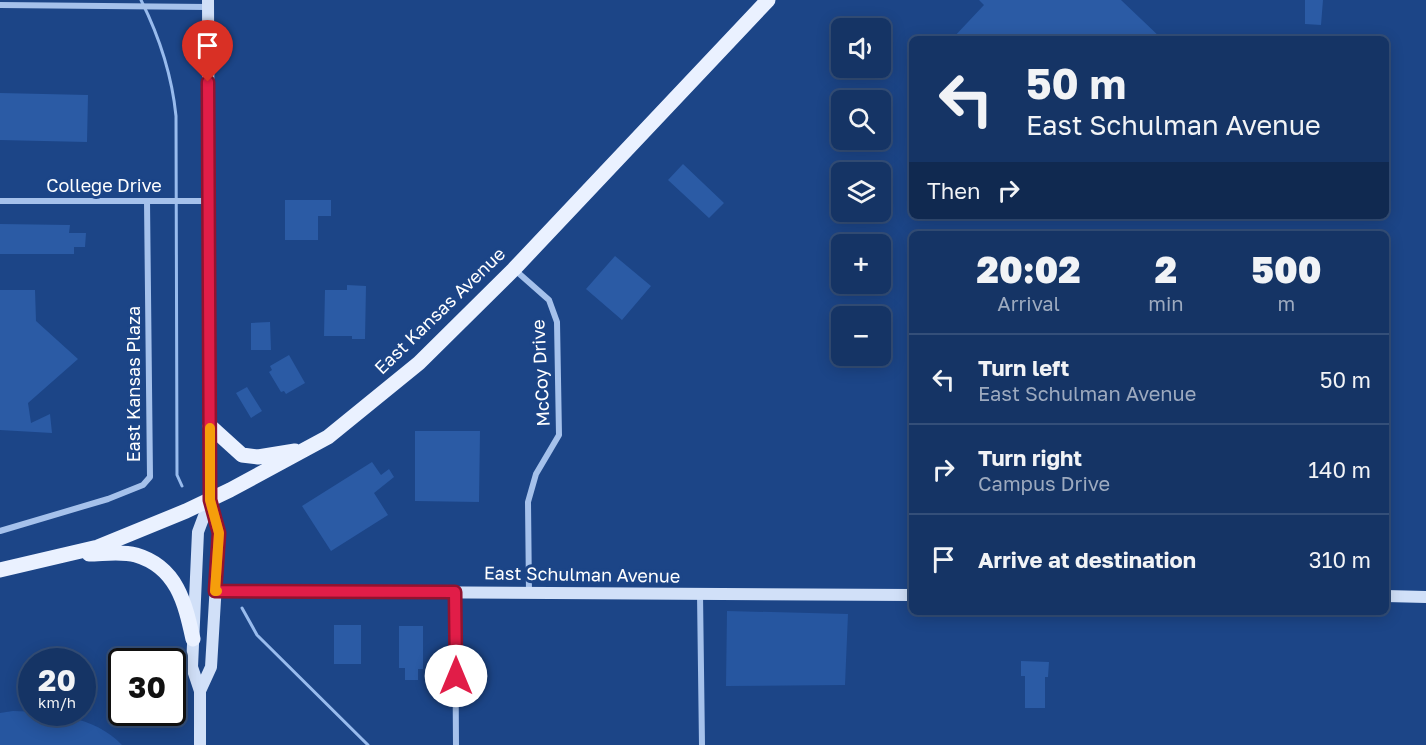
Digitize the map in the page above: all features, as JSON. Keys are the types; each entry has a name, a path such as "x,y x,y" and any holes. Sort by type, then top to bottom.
{"main road":[{"name":"East Kansas Avenue","path":"0,570 98,547 210,500 328,437 419,363 514,269 768,0"},
{"path":"200,692 211,667 219,533 210,500 208,3"},
{"path":"210,426 242,454 258,457 304,450"},
{"path":"200,745 200,692 192,667 193,639 198,532 210,500"},
{"path":"71,554 134,555 148,560 163,570 178,587 193,639"},
{"name":"East Schulman Avenue","path":"215,591 909,596"},
{"path":"1389,596 1426,597"}],"street":[{"path":"0,5 156,6 208,3"},
{"name":"College Drive","path":"0,201 208,201"},
{"name":"East Kansas Plaza","path":"0,531 108,499 143,485 150,477 147,201"},
{"name":"McCoy Drive","path":"514,269 549,300 557,322 559,435 536,474 528,502 529,593"},
{"path":"455,592 456,745"},
{"path":"700,594 702,745"}],"shaded area":[{"path":"727,611 848,614 845,685 726,686"},
{"path":"18,711 18,726 94,726 111,735 122,745 0,745 0,713"}],"building":[{"path":"979,0 1121,0 1159,36 955,36 984,5"},
{"path":"1305,0 1323,0 1321,25 1305,24"},
{"path":"0,93 88,95 87,142 0,140"},
{"path":"683,164 724,203 709,218 668,180"},
{"path":"285,200 331,200 331,216 318,216 318,240 285,240"},
{"path":"0,224 70,225 69,233 86,233 85,247 74,247 74,254 0,254"},
{"path":"615,256 651,286 622,320 586,289"},
{"path":"347,285 366,286 365,339 352,339 352,336 324,336 325,290 347,290"},
{"path":"0,290 35,290 36,321 78,359 28,403 31,423 50,414 52,433 0,430"},
{"path":"270,322 271,350 251,350 251,323"},
{"path":"289,355 305,383 286,394 284,391 281,392 269,372 272,370 270,366"},
{"path":"247,387 262,411 251,418 236,393"},
{"path":"415,431 480,431 479,502 415,501"},
{"path":"372,462 381,475 389,469 394,477 374,493 388,515 331,551 302,506"},
{"path":"334,625 361,625 361,664 334,664"},
{"path":"399,626 423,626 423,669 418,669 418,680 405,680 405,668 399,668"},
{"path":"1021,661 1049,662 1048,677 1045,677 1045,708 1025,708 1025,676 1021,676"}],"waterway":[{"path":"141,0 164,56 176,116 177,475 182,486"},
{"path":"242,608 257,635 368,745"}],"slow traffic":[{"path":"210,428 210,500 219,533 215,591 217,591"}],"route":[{"path":"208,82 210,500 219,533 215,591 455,592 456,676"}]}
